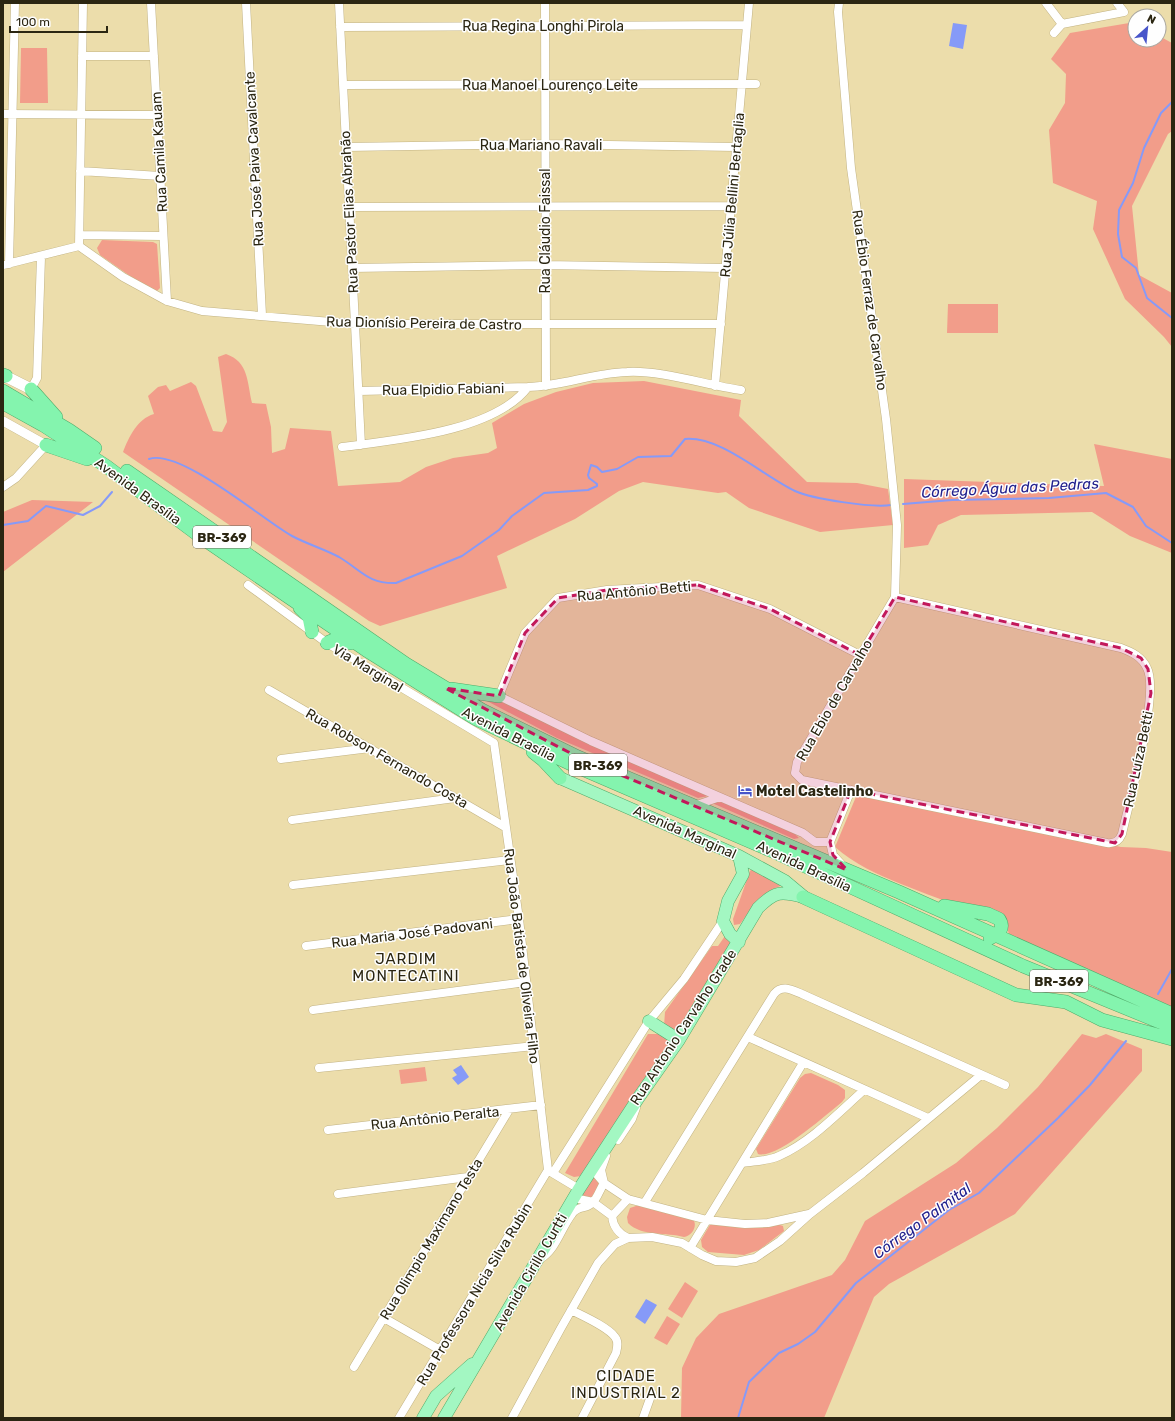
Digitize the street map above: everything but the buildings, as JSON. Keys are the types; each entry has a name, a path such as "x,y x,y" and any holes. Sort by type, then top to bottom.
{"highway":[{"path":"30,389 69,430"},
{"name":"Avenida Brasília","path":"3,391 69,430 297,590 406,664 512,726 578,757 899,892 940,905 999,918 1002,925 1001,931 997,935"},
{"name":"Avenida Brasília","path":"3,403 43,425 106,466 205,540 366,650 476,719 514,738 770,850 1023,966 1172,1027"},
{"path":"46,445 106,466"},
{"path":"281,591 309,617 312,632"},
{"path":"327,643 336,639 342,639 366,650"},
{"path":"445,688 499,696"},
{"path":"514,738 543,760 560,778"},
{"path":"804,897 1016,994 1066,1002 1102,1020 1172,1039"},
{"path":"948,932 982,938 997,935"},
{"name":"BR-369","path":"997,935 1172,1014"}],"main road":[{"path":"4,375 30,389"},
{"name":"Avenida Marginal","path":"560,778 739,856 785,881 798,890 804,897"},
{"path":"739,856 743,874 741,880 728,900 723,921 730,934 739,942"},
{"name":"Rua Antonio Carvalho Grade","path":"576,1193 639,1097 679,1040 758,908 769,897 779,893 788,893 804,897"},
{"path":"649,1021 679,1040"},
{"name":"Avenida Cirillo Curtti","path":"444,1418 576,1193"},
{"name":"Avenida Cirillo Curtti","path":"423,1418 436,1396 482,1355"}],"street":[{"path":"15,3 6,265 42,257 80,246 83,3"},
{"name":"Rua Camila Kauam","path":"151,3 167,301"},
{"name":"Rua José Paiva Cavalcante","path":"246,3 262,315"},
{"name":"Rua Pastor Elias Abrahão","path":"339,3 362,445"},
{"name":"Rua Cláudio Faissal","path":"545,3 546,386"},
{"name":"Rua Júlia Bellini Bertaglia","path":"716,386 724,268 749,3"},
{"name":"Rua Ébio Ferraz de Carvalho","path":"839,3 838,12 851,168 886,418 897,525 895,597"},
{"path":"1046,3 1062,24"},
{"path":"1054,33 1062,24 1124,12 1117,3"},
{"name":"Rua Regina Longhi Pirola","path":"340,27 747,25"},
{"path":"82,56 154,56"},
{"name":"Rua Manoel Lourenço Leite","path":"343,85 756,84"},
{"path":"3,114 81,116 156,115"},
{"name":"Rua Mariano Ravali","path":"346,146 545,144 736,147"},
{"path":"80,171 160,176"},
{"path":"349,207 731,206"},
{"path":"80,235 163,236"},
{"name":"Rua Dionísio Pereira de Castro","path":"80,246 123,277 167,301 202,310 355,324 721,324"},
{"path":"30,389 37,378 42,257"},
{"path":"352,268 545,266 724,268"},
{"name":"Rua Elpidio Fabiani","path":"359,391 546,386 594,375 629,372 651,373 741,390"},
{"path":"342,447 433,433 468,424 505,408 518,400 528,387"},
{"path":"3,421 46,445 16,478 3,487"},
{"name":"Via Marginal","path":"248,584 327,643 494,743"},
{"name":"Rua Antônio Betti","path":"499,696 525,633 558,598 607,590 698,585 770,609 860,655"},
{"name":"Rua Ebio de Carvalho","path":"851,790 802,780 795,773 795,768 895,597"},
{"name":"Rua Luíza Betti","path":"851,790 1107,843 1116,842 1122,834 1148,720 1151,681 1148,668 1141,658 1130,651 895,597"},
{"name":"Rua Robson Fernando Costa","path":"270,690 505,826"},
{"path":"499,696 591,741 803,832 815,842 830,842"},
{"name":"Rua João Batista de Oliveira Filho","path":"494,743 519,919 541,1105 551,1172"},
{"path":"281,759 370,748"},
{"path":"847,870 833,855 830,842 851,790"},
{"path":"694,806 720,797"},
{"path":"292,820 455,798"},
{"path":"803,832 808,853"},
{"path":"294,885 510,860"},
{"name":"Rua Maria José Padovani","path":"306,946 519,919"},
{"name":"Rua Professora Nicia Silva Rubin","path":"399,1418 551,1172 649,1021 684,979 723,921"},
{"path":"312,1010 526,982"},
{"path":"645,1202 774,994 779,989 786,988 1005,1085"},
{"path":"748,1037 928,1118"},
{"path":"319,1068 534,1046"},
{"path":"690,1248 803,1062"},
{"path":"512,1418 571,1310 604,1256 615,1244 628,1238 661,1238 676,1241 709,1259 726,1262 736,1262 762,1254 789,1234 810,1214 981,1075"},
{"path":"743,1163 766,1160 792,1150 812,1135 864,1090"},
{"path":"536,1262 549,1253 573,1212 580,1207 590,1205 593,1202 604,1183 601,1173 603,1162 632,1119 639,1097"},
{"name":"Rua Antônio Peralta","path":"328,1130 509,1110 541,1105"},
{"name":"Rua Olimpio Maximano Testa","path":"354,1367 509,1110"},
{"path":"592,1169 604,1183 628,1199 645,1202 707,1220 745,1224 768,1223 810,1214"},
{"path":"551,1172 576,1193 581,1200 593,1202 612,1216 618,1231 628,1238"},
{"path":"338,1194 468,1177"},
{"path":"612,1216 628,1199"},
{"path":"783,1220 788,1226 789,1234"},
{"path":"571,1310 609,1332 616,1338 617,1345 616,1353 582,1418"},
{"path":"384,1318 440,1350"},
{"path":"643,1418 652,1393"}],"highlighted area":[{"path":"698,585 770,609 860,655 895,597 1121,648 1141,658 1148,669 1151,693 1122,834 1115,843 851,790 830,842 833,855 847,870 578,757 445,688 499,696 525,633 558,598 607,590"}],"shaded area":[{"path":"1127,23 1127,48 1167,48 1167,40 1172,43 1172,131 1168,134 1132,206 1139,275 1172,293 1172,347 1164,337 1125,299 1093,229 1097,201 1053,183 1049,130 1065,103 1066,74 1051,59 1070,33"},
{"path":"21,48 47,48 48,103 20,103"},
{"path":"102,240 153,242 157,244 160,288 156,292 150,290 100,255 97,248"},
{"path":"948,304 998,304 998,333 947,333"},
{"path":"226,354 234,358 243,367 248,380 252,403 266,404 271,427 272,453 285,449 290,428 331,431 338,486 400,482 426,467 453,458 488,453 497,448 492,423 524,404 556,392 593,383 644,381 741,400 739,416 807,482 857,483 888,489 893,525 820,532 749,508 726,492 718,493 643,482 619,491 575,519 497,556 507,588 380,626 369,621 123,452 128,440 138,424 148,416 154,414 148,396 158,387 166,385 170,391 191,382 196,386 213,431 222,432 227,422 218,357"},
{"path":"1094,444 1172,459 1172,553 1130,536 1092,512 961,515 938,525 928,545 904,548 904,479 1104,486"},
{"path":"32,500 93,502 3,572 3,512"},
{"path":"496,700 708,796 698,798 557,738 487,701"},
{"path":"858,792 1121,847 1146,848 1172,852 1172,1007 1009,934 1005,922 901,884 850,859 835,847"},
{"path":"721,802 793,832 799,838 794,839 712,803"},
{"path":"754,867 784,885 769,892 758,900 740,924 734,925 733,919 750,871"},
{"path":"725,936 731,943 683,1025 674,1030 664,1026 665,1012 712,946 718,946"},
{"path":"648,1034 659,1034 671,1042 581,1176 574,1177 565,1173"},
{"path":"1082,1034 1096,1038 1106,1034 1142,1049 1142,1071 1015,1214 889,1284 874,1297 824,1418 681,1418 682,1368 696,1338 719,1314 832,1275 845,1260 865,1221 956,1163 997,1128 1038,1087"},
{"path":"425,1067 427,1081 401,1084 399,1070"},
{"path":"811,1073 838,1085 845,1090 845,1098 814,1125 789,1143 766,1154 758,1154 756,1149 800,1078 805,1074"},
{"path":"593,1175 598,1181 599,1187 591,1198 581,1196"},
{"path":"639,1205 693,1219 695,1225 692,1233 684,1237 647,1232 634,1227 628,1223 627,1217 630,1208"},
{"path":"711,1223 780,1225 783,1226 784,1231 759,1250 744,1255 708,1252 702,1247 701,1240"},
{"path":"685,1282 698,1291 682,1318 668,1309"},
{"path":"667,1316 680,1324 667,1345 654,1338"}],"water":[{"path":"953,23 967,25 963,49 949,46"},
{"path":"461,1065 469,1077 458,1085 452,1078 457,1075 453,1070"},
{"path":"646,1299 657,1305 645,1324 635,1317"}],"waterway":[{"path":"1172,102 1161,113 1144,148 1133,183 1119,210 1118,234 1122,257 1136,268 1147,298 1172,318"},
{"name":"Córrego Água das Pedras","path":"149,459 163,458 180,464 200,474 292,536 339,557 371,579 386,583 396,583 462,556 499,530 512,516 544,493 588,490 597,486 597,484 589,478 588,475 591,465 597,467 602,472 617,469 638,457 671,456 685,439 699,440 727,450 795,491 804,494 828,500 857,504 882,506 891,505"},
{"name":"Córrego Água das Pedras","path":"3,525 28,521 46,506 83,515 100,506 112,492"},
{"name":"Córrego Água das Pedras","path":"903,504 952,500 1049,498 1106,493 1133,507 1146,526 1172,543"},
{"name":"Córrego Palmital","path":"1158,994 1172,969"},
{"name":"Córrego Palmital","path":"738,1418 749,1382 779,1353 798,1344 815,1332 856,1283 949,1210 979,1193 1058,1118 1090,1085 1126,1041"}],"place":[{"name":"Motel Castelinho","path":"745,791"}],"district":[{"name":"JARDIM MONTECATINI","path":"406,968"},
{"name":"CIDADE INDUSTRIAL 2","path":"626,1384"}]}
